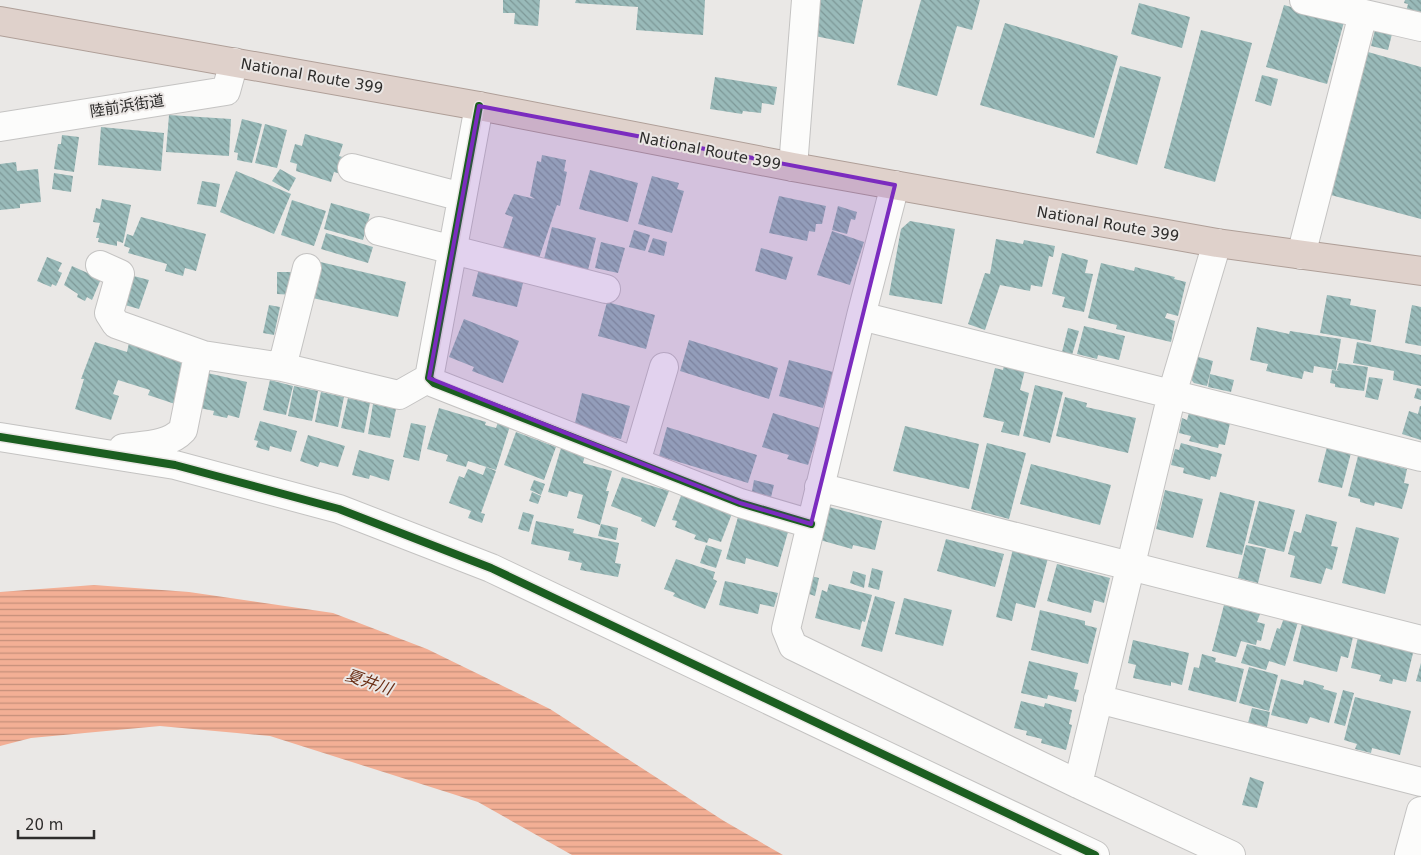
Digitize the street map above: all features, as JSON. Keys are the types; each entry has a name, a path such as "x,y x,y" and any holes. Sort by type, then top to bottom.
{"highway":[{"name":"National Route 399","path":"0,21 479,106 793,167 1217,243 1421,271"}],"street":[{"path":"793,167 806,0"},
{"path":"1304,0 1421,27"},
{"path":"1301,255 1362,14"},
{"name":"陸前浜街道","path":"0,127 226,91 234,62"},
{"path":"100,265 120,274 108,313 116,324 204,355 282,367 399,395 429,378 479,106"},
{"path":"352,168 462,197"},
{"path":"895,185 819,486 786,629 792,646 1078,784 1231,855"},
{"path":"379,231 606,289"},
{"path":"1078,784 1172,394 1217,243"},
{"path":"282,367 307,268"},
{"path":"861,316 1421,456"},
{"path":"118,456 120,448 176,438 183,430 197,360 204,355"},
{"path":"636,462 664,367"},
{"path":"429,378 434,383 740,503 811,524"},
{"path":"0,437 24,439 175,464 339,509 491,568 1095,855"},
{"path":"819,486 1421,640"},
{"path":"1098,699 1421,782"},
{"path":"1409,855 1421,812"}],"highlighted area":[{"path":"479,106 895,185 811,524 740,503 429,378"}],"water":[{"name":"夏井川","path":"94,585 189,592 333,613 427,649 550,709 724,821 783,855 572,855 478,802 270,736 160,726 31,738 0,746 0,592"}],"building":[{"path":"503,0 540,0 538,26 514,24 515,13 503,13"},
{"path":"576,0 705,0 703,35 636,30 638,7 575,3"},
{"path":"812,0 863,0 854,44 805,34"},
{"path":"921,0 980,0 972,30 957,26 937,96 897,85"},
{"path":"1405,0 1421,0 1421,20 1405,15 1408,4 1404,3"},
{"path":"1139,3 1190,17 1182,48 1131,34"},
{"path":"1284,5 1344,22 1327,84 1266,67"},
{"path":"1005,23 1118,56 1094,138 980,105"},
{"path":"1201,30 1252,43 1215,182 1164,168"},
{"path":"1375,30 1392,34 1388,50 1371,46"},
{"path":"1368,52 1421,67 1421,219 1327,194"},
{"path":"1120,66 1161,77 1137,165 1096,153"},
{"path":"1262,75 1278,79 1271,106 1255,101"},
{"path":"715,77 777,87 774,105 762,103 761,113 743,111 742,114 710,109"},
{"path":"169,115 231,119 229,156 166,152"},
{"path":"242,119 262,124 252,163 237,160 238,153 234,152"},
{"path":"265,124 287,130 277,168 255,163"},
{"path":"101,127 164,133 161,171 98,165"},
{"path":"305,134 343,144 339,156 349,159 344,175 334,172 331,182 296,171 297,164 290,162 295,144 302,146"},
{"path":"62,135 79,137 74,172 54,169 58,144 61,144"},
{"path":"542,155 566,160 564,171 567,172 560,206 557,205 536,267 501,254 513,217 505,214 514,194 535,199 530,196 537,161 541,162"},
{"path":"16,162 17,171 38,169 41,202 20,204 20,208 0,210 0,164"},
{"path":"280,169 296,178 289,191 272,181"},
{"path":"590,170 638,183 628,222 579,209"},
{"path":"236,171 291,194 274,234 220,212"},
{"path":"54,173 73,176 71,192 52,189"},
{"path":"652,176 679,183 677,189 684,191 672,233 638,224"},
{"path":"202,181 220,184 216,207 197,204"},
{"path":"779,196 826,206 822,224 816,224 815,232 809,231 807,241 769,233"},
{"path":"102,199 131,205 123,243 117,241 117,246 98,242 99,238 96,238 100,223 93,222 96,208 100,209"},
{"path":"292,200 326,211 314,246 281,235"},
{"path":"331,203 370,214 363,240 324,229"},
{"path":"838,206 857,212 855,220 851,219 847,234 832,230"},
{"path":"141,217 206,234 196,271 185,268 183,276 165,271 167,264 128,253 130,248 124,246 127,234 133,236"},
{"path":"910,221 955,229 942,304 889,295 901,229"},
{"path":"552,227 596,238 587,274 543,263"},
{"path":"634,230 650,235 645,251 629,247"},
{"path":"832,231 864,242 850,285 817,275"},
{"path":"326,233 373,247 368,263 321,249"},
{"path":"653,238 667,242 664,256 648,252"},
{"path":"996,239 1023,244 1024,240 1055,246 1053,257 1049,256 1042,287 1031,285 1030,291 1000,285 985,330 968,324 985,273 990,274"},
{"path":"601,242 625,248 618,273 595,268"},
{"path":"761,248 793,257 786,280 755,271"},
{"path":"1062,253 1088,260 1085,273 1093,274 1084,312 1062,307 1065,297 1052,294"},
{"path":"47,257 62,263 58,271 62,273 56,286 52,284 51,287 37,281"},
{"path":"316,261 406,282 398,317 308,297"},
{"path":"1101,263 1134,271 1135,267 1175,277 1174,279 1186,282 1178,316 1167,313 1165,318 1175,321 1171,342 1116,329 1117,325 1088,318"},
{"path":"480,265 525,275 517,307 472,296"},
{"path":"72,266 101,279 92,300 87,297 85,301 77,297 78,294 64,285"},
{"path":"277,272 294,272 294,295 277,294"},
{"path":"126,274 149,280 139,309 125,305"},
{"path":"1327,295 1351,299 1350,305 1376,310 1371,342 1320,333"},
{"path":"607,302 655,315 646,349 598,336"},
{"path":"269,305 280,307 274,335 263,333"},
{"path":"1412,305 1421,307 1421,346 1405,343"},
{"path":"464,319 519,341 503,383 472,371 474,367 449,357"},
{"path":"1084,326 1125,336 1119,360 1098,355 1097,359 1077,354"},
{"path":"1257,327 1289,334 1290,331 1341,339 1336,370 1314,366 1313,373 1304,371 1302,379 1266,371 1268,364 1250,360"},
{"path":"1068,328 1079,331 1072,355 1062,352"},
{"path":"689,340 778,368 769,399 680,371"},
{"path":"95,342 127,352 129,343 189,363 178,405 148,395 150,390 118,380 113,394 119,396 111,420 75,409 84,379 81,379"},
{"path":"1357,342 1421,355 1421,386 1393,380 1394,371 1353,363"},
{"path":"1195,356 1213,361 1207,386 1194,383 1189,377"},
{"path":"789,360 833,372 823,408 779,396"},
{"path":"1339,363 1368,367 1364,391 1335,387 1335,384 1330,383 1332,370 1340,371 1337,370"},
{"path":"1004,365 1025,370 1020,390 1029,393 1019,436 1001,432 1004,422 983,417 995,368 1003,370"},
{"path":"203,372 247,382 239,418 228,415 227,418 213,415 214,411 195,407"},
{"path":"1210,374 1234,380 1231,392 1208,387"},
{"path":"1369,377 1383,379 1378,400 1365,397"},
{"path":"270,380 293,386 286,415 263,410"},
{"path":"1035,385 1063,392 1050,443 1023,436"},
{"path":"294,386 318,391 312,421 288,416"},
{"path":"1417,388 1421,389 1421,400 1414,398"},
{"path":"321,392 344,397 338,427 315,422"},
{"path":"582,393 630,406 621,439 574,427"},
{"path":"1065,397 1087,403 1086,407 1136,418 1128,453 1056,436"},
{"path":"348,398 370,403 364,433 341,428"},
{"path":"373,404 396,409 390,438 368,434"},
{"path":"1420,406 1421,440 1402,434 1409,411 1418,414"},
{"path":"439,408 486,422 485,425 496,428 498,422 510,426 496,470 468,461 466,467 446,461 448,455 427,449"},
{"path":"773,413 820,428 808,465 787,459 789,455 762,447"},
{"path":"1189,413 1230,423 1225,445 1219,444 1218,448 1189,441 1191,436 1179,433 1182,418 1187,420"},
{"path":"260,421 297,431 291,452 270,446 269,451 256,447 258,441 254,440"},
{"path":"411,423 426,426 419,461 403,457"},
{"path":"905,426 979,444 969,489 893,471"},
{"path":"667,427 757,455 748,483 659,456"},
{"path":"516,432 556,447 544,480 504,465"},
{"path":"308,435 345,446 338,467 320,462 318,467 300,461"},
{"path":"987,443 1026,453 1009,519 971,509"},
{"path":"1181,443 1222,454 1216,477 1211,476 1210,480 1183,473 1184,468 1171,465 1175,449 1179,450"},
{"path":"1327,447 1351,453 1342,488 1318,482"},
{"path":"561,448 585,455 583,463 612,471 606,491 609,491 600,525 577,518 583,495 569,491 567,497 548,492"},
{"path":"359,450 394,460 389,481 370,475 369,479 352,475"},
{"path":"1358,456 1407,469 1404,483 1409,484 1402,509 1375,502 1374,506 1360,502 1360,499 1348,496"},
{"path":"1031,464 1111,485 1100,525 1020,504"},
{"path":"486,467 496,471 481,513 485,514 482,523 468,518 471,511 449,503 459,476 464,478 468,469 483,475"},
{"path":"622,477 669,491 655,527 641,521 642,518 611,506"},
{"path":"534,480 545,484 541,495 530,490"},
{"path":"754,480 774,485 770,501 751,497"},
{"path":"1165,490 1203,499 1193,538 1156,529"},
{"path":"532,492 541,496 538,504 529,501"},
{"path":"1220,492 1255,501 1242,555 1206,547"},
{"path":"682,493 733,511 721,542 709,538 707,543 694,539 696,535 675,527 677,521 672,520"},
{"path":"1259,501 1295,510 1284,552 1248,543"},
{"path":"829,507 882,521 875,550 853,545 852,549 820,540"},
{"path":"523,512 534,515 529,532 518,529"},
{"path":"1306,514 1337,522 1331,546 1338,547 1332,570 1326,568 1321,584 1290,577 1295,556 1288,554 1294,531 1301,533"},
{"path":"738,517 788,532 778,567 746,558 745,564 726,559"},
{"path":"536,521 574,529 573,533 619,543 615,563 621,564 618,577 580,570 582,563 568,560 570,552 531,544"},
{"path":"601,524 618,528 616,540 598,536"},
{"path":"1356,527 1399,538 1385,594 1342,583"},
{"path":"946,539 1004,554 995,587 937,571"},
{"path":"706,545 722,550 716,568 700,563"},
{"path":"1246,545 1266,549 1258,583 1238,578"},
{"path":"1013,549 1048,558 1035,608 1016,603 1012,621 996,617"},
{"path":"676,559 715,572 713,579 717,581 705,609 673,596 675,593 664,589"},
{"path":"1057,564 1110,578 1104,603 1094,600 1091,613 1047,601"},
{"path":"872,568 883,571 879,590 868,587"},
{"path":"853,571 866,575 864,588 850,583"},
{"path":"807,575 819,578 815,596 803,592"},
{"path":"725,581 778,593 774,607 760,604 758,614 719,605"},
{"path":"829,584 872,595 865,622 862,621 860,630 815,618 822,590 827,592"},
{"path":"875,596 895,602 882,652 861,646"},
{"path":"904,598 952,610 943,646 895,634"},
{"path":"1224,605 1260,614 1257,622 1265,624 1261,641 1257,640 1256,645 1241,641 1236,657 1212,651"},
{"path":"1040,610 1085,621 1085,625 1097,628 1088,664 1031,650"},
{"path":"1284,618 1298,622 1285,666 1269,661 1266,670 1241,663 1247,644 1270,650 1277,628 1280,629"},
{"path":"1302,624 1353,637 1348,658 1341,656 1337,672 1293,661"},
{"path":"1358,637 1414,649 1406,682 1393,679 1392,684 1379,681 1381,675 1351,668"},
{"path":"1133,640 1189,653 1182,685 1171,682 1171,686 1133,678 1136,665 1128,663"},
{"path":"1202,654 1216,658 1215,662 1244,669 1236,702 1188,690 1194,667 1199,668"},
{"path":"1029,661 1078,673 1074,689 1079,690 1076,702 1048,695 1047,699 1021,693"},
{"path":"1421,663 1421,682 1416,681"},
{"path":"1249,667 1278,675 1269,711 1239,703"},
{"path":"1281,679 1303,685 1304,680 1324,686 1323,689 1337,693 1329,723 1310,717 1307,724 1271,715"},
{"path":"1343,690 1354,693 1345,726 1334,723"},
{"path":"1355,697 1411,711 1400,755 1372,748 1371,753 1355,749 1357,744 1344,740"},
{"path":"1021,701 1044,707 1045,703 1072,710 1069,724 1072,725 1066,750 1041,743 1042,739 1026,735 1027,731 1014,728"},
{"path":"1252,708 1270,712 1267,727 1248,723"},
{"path":"1250,777 1264,782 1257,808 1242,805"}],"cycle path":[{"path":"479,106 429,378 434,383 740,503 811,524"},
{"path":"0,437 175,465 339,509 491,568 1095,855"}]}
